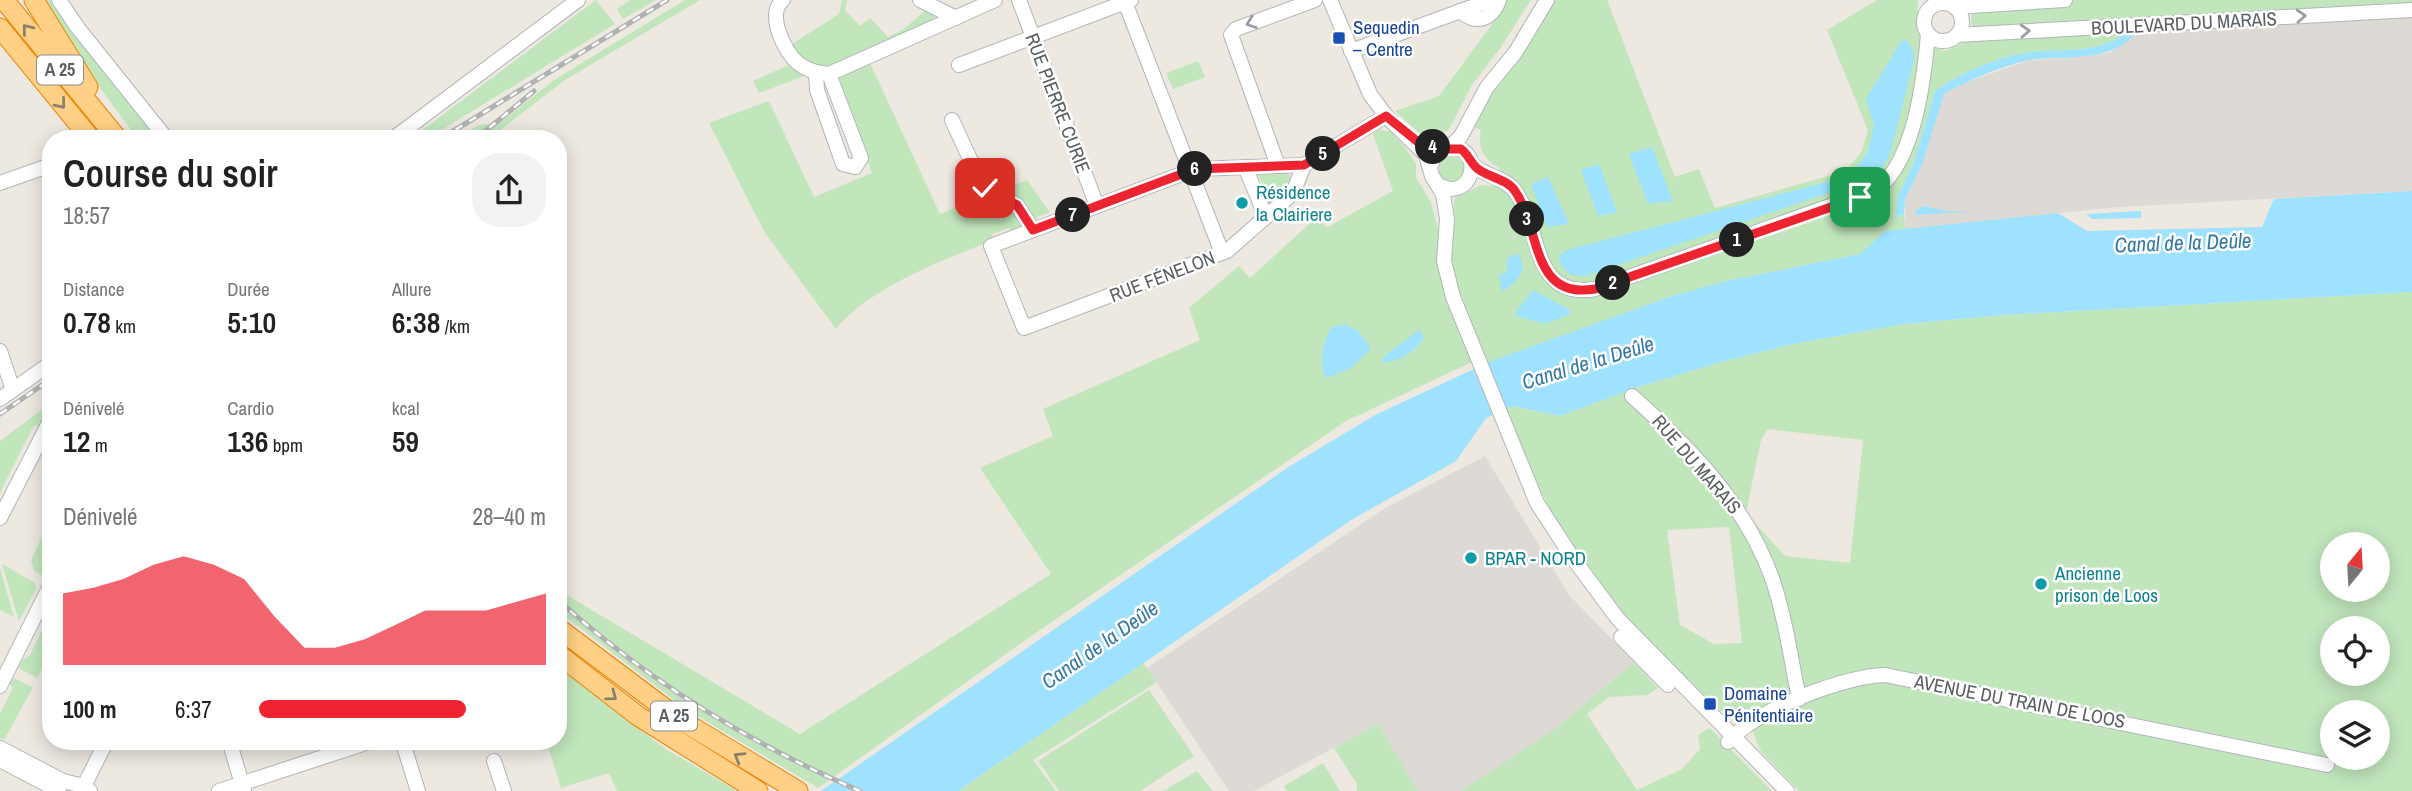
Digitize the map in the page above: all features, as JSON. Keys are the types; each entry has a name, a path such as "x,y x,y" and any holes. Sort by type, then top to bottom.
{"highway":[{"name":"A 25","path":"4,0 112,130"},
{"path":"34,0 114,130"},
{"name":"A 25","path":"0,28 83,130"},
{"name":"A 25","path":"567,635 618,676 679,719 798,791"},
{"name":"A 25","path":"567,661 638,716 758,791"}],"street":[{"path":"59,0 78,28 160,130"},
{"path":"405,130 578,0"},
{"path":"783,0 777,5 774,17 789,51 799,64 822,73 860,158 855,167 843,164 815,86 822,73 995,0"},
{"path":"920,0 956,18"},
{"name":"RUE PIERRE CURIE","path":"1019,0 1097,206"},
{"path":"1278,166 1231,35 1236,29 1315,0"},
{"path":"1330,0 1370,94 1386,116 1426,155 1443,194 1448,214 1445,266 1468,338 1537,503 1585,576 1618,619 1777,791"},
{"path":"1351,51 1458,5 1492,0"},
{"path":"1458,5 1472,19 1485,18 1493,13 1499,0"},
{"path":"1448,214 1461,187 1472,175 1467,138 1471,120 1487,87 1515,53 1547,0"},
{"path":"1411,139 1463,150 1471,161 1510,185 1518,197 1544,265 1552,278 1569,289 1595,289 1878,189 1901,160 1924,76 1928,34 1924,22 1929,3 1944,3 1955,7 2065,0"},
{"path":"959,65 1128,1 1222,253"},
{"path":"1924,76 1961,18 1955,7"},
{"name":"BOULEVARD DU MARAIS","path":"1950,38 2412,10"},
{"path":"1928,34 1950,38"},
{"path":"952,120 982,185 1017,205 1033,230 1190,170 1304,165 1386,116"},
{"path":"1430,167 1435,155 1446,148 1471,120"},
{"name":"RUE FÉNELON","path":"1033,230 991,246 1024,328 1222,253 1296,190 1304,165"},
{"path":"1245,167 1266,217"},
{"path":"0,183 42,168"},
{"path":"1437,184 1446,189 1479,181 1500,180"},
{"path":"0,351 13,390"},
{"path":"0,399 42,369"},
{"name":"RUE DU MARAIS","path":"1632,396 1680,439 1730,497 1752,530 1773,580 1800,699"},
{"path":"0,518 42,436"},
{"path":"0,686 4,667 42,600"},
{"name":"AVENUE DU TRAIN DE LOOS","path":"1730,740 1752,723 1841,681 1889,676 2320,764"},
{"path":"1730,740 1787,791"},
{"path":"0,748 79,788 101,750"},
{"path":"232,750 243,787"},
{"path":"219,791 243,787 328,750"},
{"path":"405,750 418,791"},
{"path":"0,760 60,791"},
{"path":"494,761 504,791"}],"shaded area":[{"path":"2412,4 2412,191 2119,207 1906,229 1905,199 1922,165 1941,96 1964,83 2027,61 2109,53 2137,32"},
{"path":"1485,456 1569,595 1634,662 1558,727 1461,791 1418,791 1378,724 1254,791 1229,791 1147,668 1385,508"}],"green space":[{"path":"41,0 58,0 155,130 131,130 66,42"},
{"path":"596,0 615,24 441,130 423,130"},
{"path":"630,0 656,0 623,19 617,9"},
{"path":"685,0 700,0 565,80 500,130 471,130 479,125 501,122 554,80"},
{"path":"842,0 847,0 845,10 860,26 870,18 888,37 904,29 926,10 933,14 934,19 898,39 829,66 820,67 807,62 792,44 839,14"},
{"path":"1503,0 1531,0 1501,47 1472,85 1448,131 1419,133 1395,111 1439,96 1498,16"},
{"path":"1556,0 1607,0 1675,177 1699,169 1715,208 1846,171 1862,151 1868,130 1827,30 1877,0 1918,0 1917,23 1923,43 1946,51 1972,37 1971,0 2412,0 2412,4 2126,32 2104,45 2026,53 1991,62 1967,72 1935,91 1914,162 1898,196 1897,216 1904,215 1906,229 1885,231 1860,254 1727,281 1672,296 1492,362 1486,363 1483,357 1346,421 1021,643 818,788 684,708 567,618 567,595 800,734 1051,574 980,468 1053,436 1043,409 1200,340 1189,308 1239,266 1250,278 1319,215 1326,228 1393,191 1373,134 1377,130 1390,131 1416,164 1416,178 1431,202 1438,230 1454,226 1454,199 1481,185 1495,186 1499,168 1489,161 1483,152 1481,130 1474,127 1494,88 1520,57"},
{"path":"1198,61 1205,77 1173,89 1166,73"},
{"path":"870,63 940,214 985,195 994,200 989,214 999,202 1019,213 1023,229 1011,234 1009,228 992,234 994,240 888,287 868,300 836,329 765,233 709,123 769,101 814,197 872,173 838,81 839,77"},
{"path":"791,64 807,75 759,93 753,81"},
{"path":"1452,156 1461,160 1465,169 1461,178 1452,182 1443,178 1439,169 1443,160"},
{"path":"1257,171 1288,172 1292,184 1269,207 1261,201 1266,194"},
{"path":"1027,180 1050,212 1037,217 1039,223 1025,205 1000,190"},
{"path":"2412,292 2412,791 1799,791 1760,750 1747,717 1727,716 1704,696 1638,631 1599,584 1555,519 1504,409 1512,406 1560,416 1638,387 1721,362 1793,344 1904,324 2004,315","holes":["1768,429 1863,440 1850,563 1785,556 1746,513 1761,440","1729,527 1742,643 1714,644 1680,625 1667,530"]},
{"path":"42,410 42,426 34,425 0,493 0,441"},
{"path":"42,537 42,575 34,571 31,560"},
{"path":"2,564 35,583 36,589 19,621"},
{"path":"0,568 14,617 0,610"},
{"path":"42,630 42,669 37,678 20,669 19,662 30,655"},
{"path":"1634,662 1658,688 1648,695 1609,697 1587,714 1637,790 1682,769 1700,749 1698,735 1710,728 1772,791 1461,791 1558,727"},
{"path":"1143,663 1157,682 1033,760 1056,791 958,791"},
{"path":"567,674 667,750 738,791 617,791 609,773 561,788 549,750 567,750"},
{"path":"14,678 33,687 4,740 0,738 0,714 13,688 9,683"},
{"path":"1149,690 1194,756 1140,791 1059,791 1038,761"},
{"path":"1378,724 1418,791 1357,791 1357,784 1334,748"},
{"path":"1323,763 1340,791 1287,791 1284,786"},
{"path":"1197,771 1213,791 1163,791"}],"water":[{"path":"2126,32 2137,32 2113,50 2085,56 2025,61 1983,75 1944,94 1922,165 1905,199 1904,215 1896,216 1898,196 1914,162 1935,91 1990,62 2038,51 2092,48 2116,40"},
{"path":"1902,40 1907,40 1913,50 1914,60 1890,154 1884,165 1869,179 1586,276 1571,275 1560,264 1559,256 1567,250 1850,176 1868,152 1874,125 1866,99"},
{"path":"1652,147 1673,201 1648,204 1629,154"},
{"path":"1599,164 1617,212 1598,216 1581,170"},
{"path":"1548,177 1569,224 1547,227 1531,184"},
{"name":"Canal de la Deûle","path":"2412,191 2412,292 2004,315 1904,324 1793,344 1721,362 1638,387 1560,416 1513,406 1504,409 1486,363 1672,296 1727,281 1860,254 1885,231 2058,213 2087,231 2262,227 2274,199"},
{"path":"1925,206 1946,211 1976,211 1916,215 1915,210"},
{"path":"2141,211 2141,218 2092,219 2086,214"},
{"path":"1514,254 1520,256 1523,270 1515,282 1502,292 1499,275 1507,272 1507,259"},
{"path":"1533,290 1570,310 1570,314 1545,324 1514,315"},
{"path":"1345,324 1359,332 1371,349 1351,368 1326,378 1322,359 1326,338 1332,327"},
{"path":"1419,330 1424,337 1412,351 1400,358 1382,362 1383,357"},
{"name":"Canal de la Deûle","path":"1474,369 1493,415 1486,418 1456,461 1351,520 958,791 821,791 1290,466 1377,414"}],"railway":[{"path":"455,130 667,0"},
{"path":"487,130 534,91"},
{"path":"0,414 42,385"},
{"path":"567,608 628,657 701,708 779,752 860,791"}],"place":[{"name":"Sequedin – Centre","path":"1339,38"},
{"name":"Résidence la Clairiere","path":"1242,203"},
{"name":"BPAR - NORD","path":"1471,558"},
{"name":"Ancienne prison de Loos","path":"2041,584"},
{"name":"Domaine Pénitentiaire","path":"1710,704"}],"route":[{"path":"985,188 1017,205 1024,212 1033,230 1195,169 1304,165 1369,129 1386,116 1411,139 1435,148 1461,149 1479,170 1510,185 1516,192 1547,272 1562,286 1580,291 1595,289 1860,197"}]}
